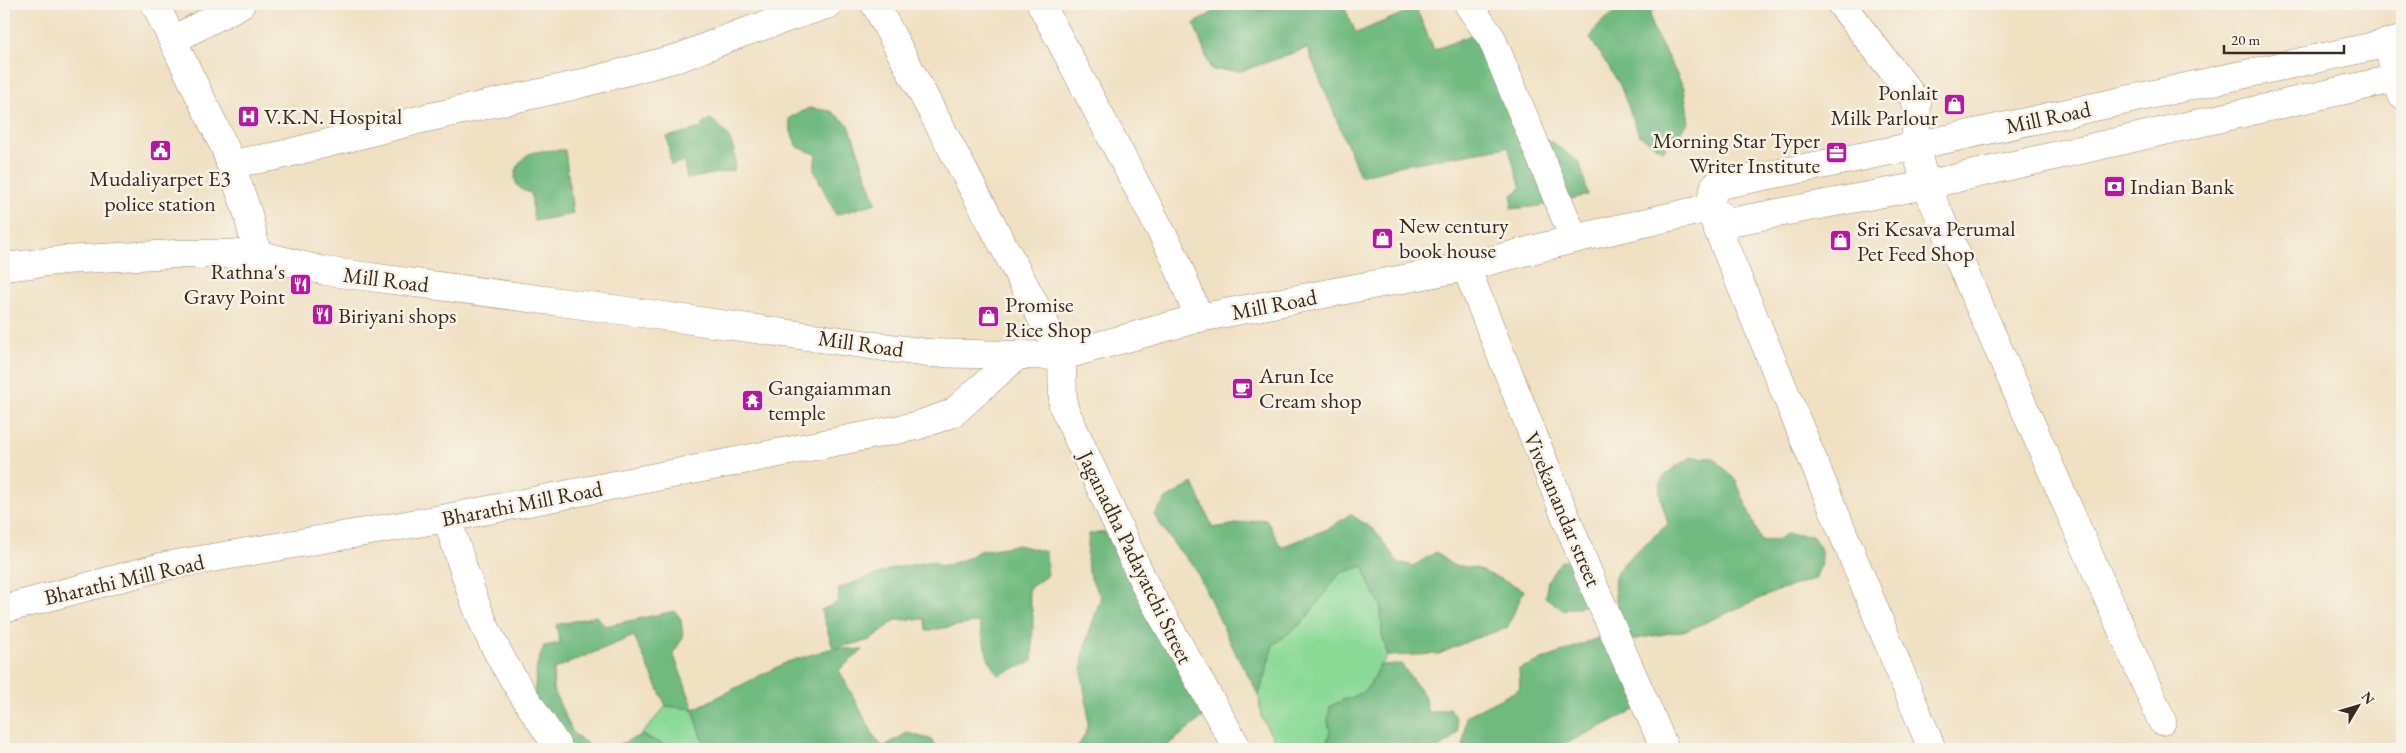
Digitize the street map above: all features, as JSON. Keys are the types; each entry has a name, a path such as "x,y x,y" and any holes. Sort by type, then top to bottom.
{"street":[{"path":"155,4 225,148 248,214 257,254"},
{"path":"173,40 241,4"},
{"path":"230,164 276,156 426,118 572,86 672,59 829,4"},
{"path":"875,4 1062,356"},
{"path":"1041,4 1174,256 1199,318"},
{"path":"1468,4 1492,39 1574,239"},
{"path":"1841,4 1917,102 1915,146 1926,185 2162,721"},
{"path":"2395,42 2400,83"},
{"name":"Mill Road","path":"1708,208 1715,186 1915,146 2395,42"},
{"name":"Mill Road","path":"4,267 82,259 175,254 257,254 325,271 630,311 927,353 1062,356 1199,318 1466,267 1574,239 1708,208 1730,222 1926,185 2400,83"},
{"path":"1708,208 1932,749"},
{"name":"Vivekanandar street","path":"1466,267 1589,575 1666,749"},
{"name":"Bharathi Mill Road","path":"4,609 165,566 447,518 916,426 953,412 1019,354"},
{"name":"Jaganadha Padayatchi Street","path":"1062,356 1063,406 1146,586 1238,749"},
{"path":"447,518 472,591 493,643 510,676 559,749"}],"green space":[{"path":"1221,4 1343,4 1356,33 1416,8 1434,50 1478,32 1523,140 1552,142 1580,163 1588,195 1540,206 1511,209 1512,195 1521,188 1508,147 1403,165 1360,176 1307,48 1242,71 1211,70 1194,24 1218,9"},
{"path":"1626,4 1663,4 1650,12 1652,27 1684,88 1689,122 1663,151 1639,135 1620,85 1590,38 1600,23"},
{"path":"809,108 831,111 849,125 876,203 836,215 814,170 816,154 797,147 791,132 789,118"},
{"path":"710,119 722,128 730,141 735,155 734,170 687,179 684,161 671,165 667,137 702,128 702,125"},
{"path":"565,150 573,214 534,221 531,193 522,190 515,180 518,165 529,154 542,151"},
{"path":"1692,457 1714,458 1736,481 1761,541 1778,540 1786,534 1812,536 1820,547 1822,557 1820,567 1815,579 1782,589 1688,630 1630,640 1617,604 1614,585 1615,576 1630,557 1668,524 1661,499 1660,483 1670,471"},
{"path":"1193,483 1213,528 1266,519 1281,547 1330,528 1350,514 1374,530 1398,562 1413,566 1436,552 1452,565 1476,568 1524,590 1507,628 1473,639 1439,654 1388,656 1382,634 1381,606 1369,584 1364,566 1340,573 1303,622 1273,645 1259,695 1236,654 1195,568 1176,547 1154,515 1166,499"},
{"path":"1110,532 1205,716 1169,744 1168,749 1075,749 1082,740 1088,720 1082,668 1089,632 1101,597 1089,574 1087,553 1089,534"},
{"path":"1018,545 1046,552 1048,575 1028,589 1033,616 1032,662 998,675 988,658 979,622 926,631 925,619 896,620 870,640 836,648 863,650 839,670 874,736 883,747 907,733 930,739 938,749 717,749 703,741 693,709 666,706 634,636 554,669 553,689 573,733 594,749 565,749 534,695 537,665 544,646 560,643 556,625 596,616 605,626 675,611 681,619 683,638 673,653 694,709 787,662 833,648 821,610 838,602 839,588 894,568 933,561 941,567 970,557 979,551"},
{"path":"1561,561 1579,562 1593,604 1563,610 1545,597 1548,580"},
{"path":"1364,566 1369,584 1381,606 1382,634 1388,656 1366,689 1354,697 1344,699 1328,720 1330,731 1326,747 1322,749 1279,749 1261,716 1259,695 1273,645 1303,622 1340,573"},
{"path":"1605,635 1639,708 1555,749 1463,749 1466,716 1520,689 1519,669"},
{"path":"1401,664 1424,695 1428,713 1450,708 1456,718 1458,731 1449,742 1436,749 1325,749 1330,731 1328,720 1330,706 1355,696 1366,689 1380,665"},
{"path":"666,706 693,709 703,741 717,749 662,749 663,744 641,735"},
{"path":"641,735 663,744 662,749 609,749"}],"place":[{"name":"Ponlait Milk Parlour","path":"1954,105"},
{"name":"V.K.N. Hospital","path":"248,116"},
{"name":"Mudaliyarpet E3 police station","path":"160,151"},
{"name":"Morning Star Typer Writer Institute","path":"1836,153"},
{"name":"Indian Bank","path":"2114,186"},
{"name":"New century book house","path":"1383,238"},
{"name":"Sri Kesava Perumal Pet Feed Shop","path":"1841,241"},
{"name":"Rathna's Gravy Point","path":"301,284"},
{"name":"Biriyani shops","path":"322,315"},
{"name":"Promise Rice Shop","path":"989,317"},
{"name":"Arun Ice Cream shop","path":"1243,388"},
{"name":"Gangaiamman temple","path":"752,400"}]}
